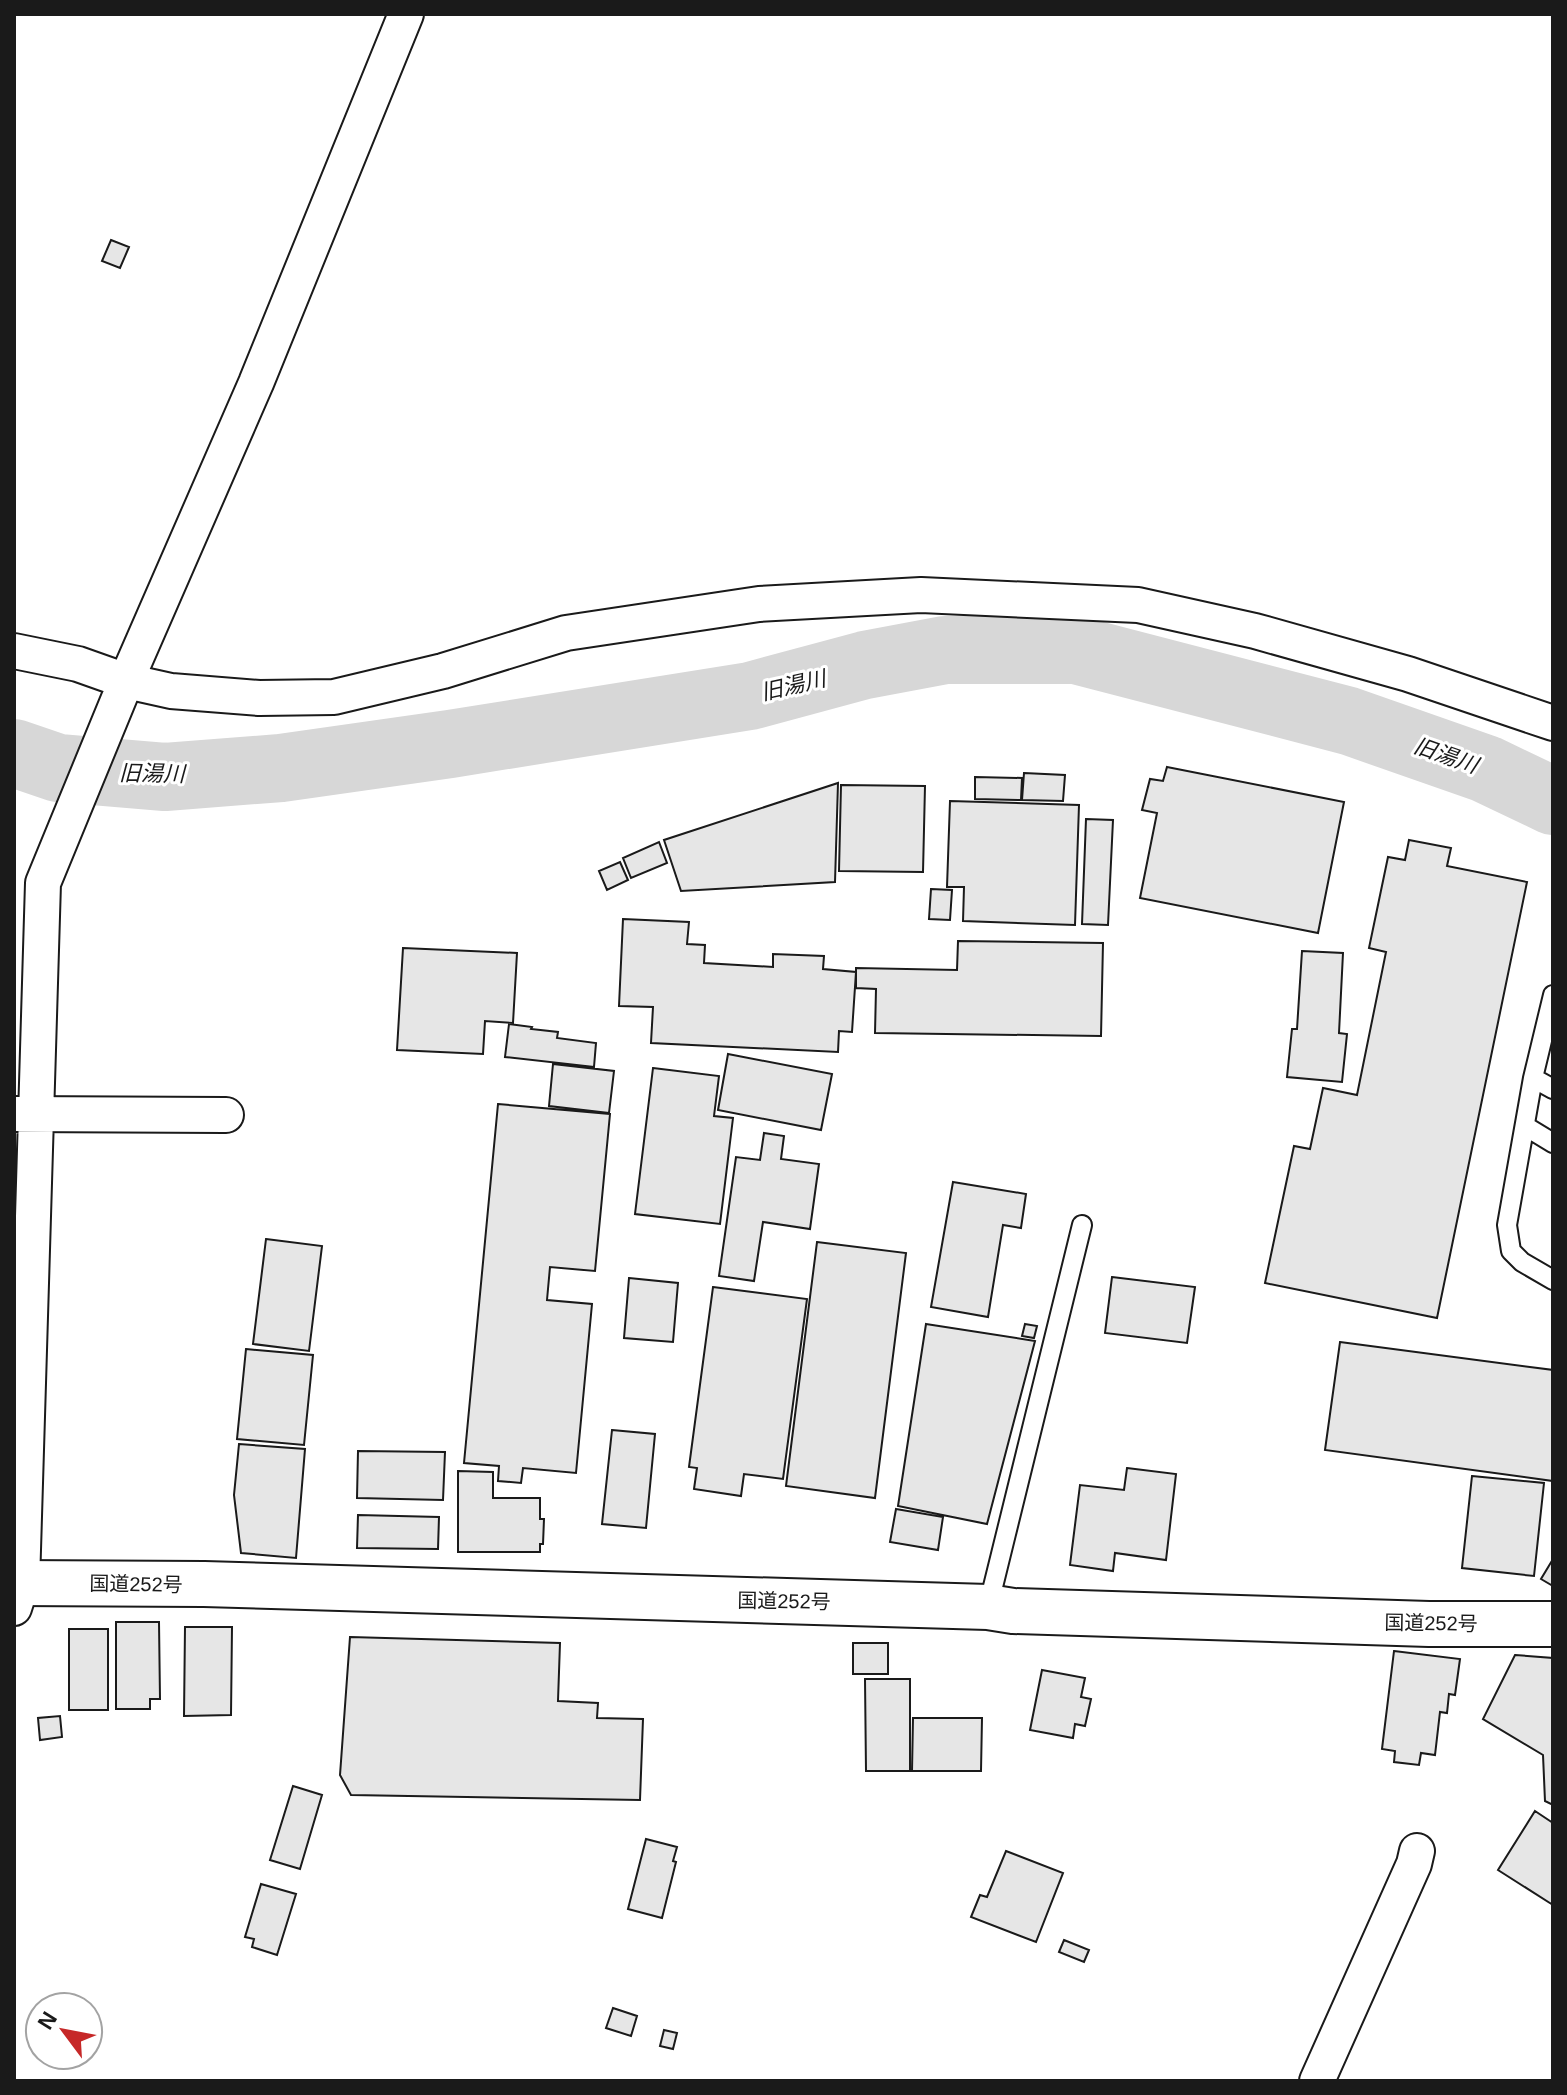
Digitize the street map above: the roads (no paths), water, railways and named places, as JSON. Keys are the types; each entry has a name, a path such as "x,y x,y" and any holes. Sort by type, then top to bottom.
{"highway":[{"name":"国道252号","path":"17,1591 204,1584 988,1607 1028,1612 1429,1624 1553,1624"}],"street":[{"path":"17,1591 25,1114 43,883 126,681 256,383 406,14"},
{"path":"14,651 78,664 126,681 171,691 259,698 334,697 443,671 566,633 759,604 921,595 1138,605 1255,631 1393,670 1553,723"},
{"path":"25,1114 226,1115"},
{"path":"1317,2081 1414,1864 1417,1851"}],"lane":[{"path":"1553,995 1533,1078 1507,1225 1511,1251 1522,1262 1553,1280"},
{"path":"1533,1078 1553,1089"},
{"path":"1525,1126 1553,1143"},
{"path":"988,1607 1082,1225"}],"waterway":[{"name":"旧湯川","path":"14,753 58,768 165,777 281,768 750,696 865,665 945,650 1076,650 1349,721 1486,769 1553,801"}]}
